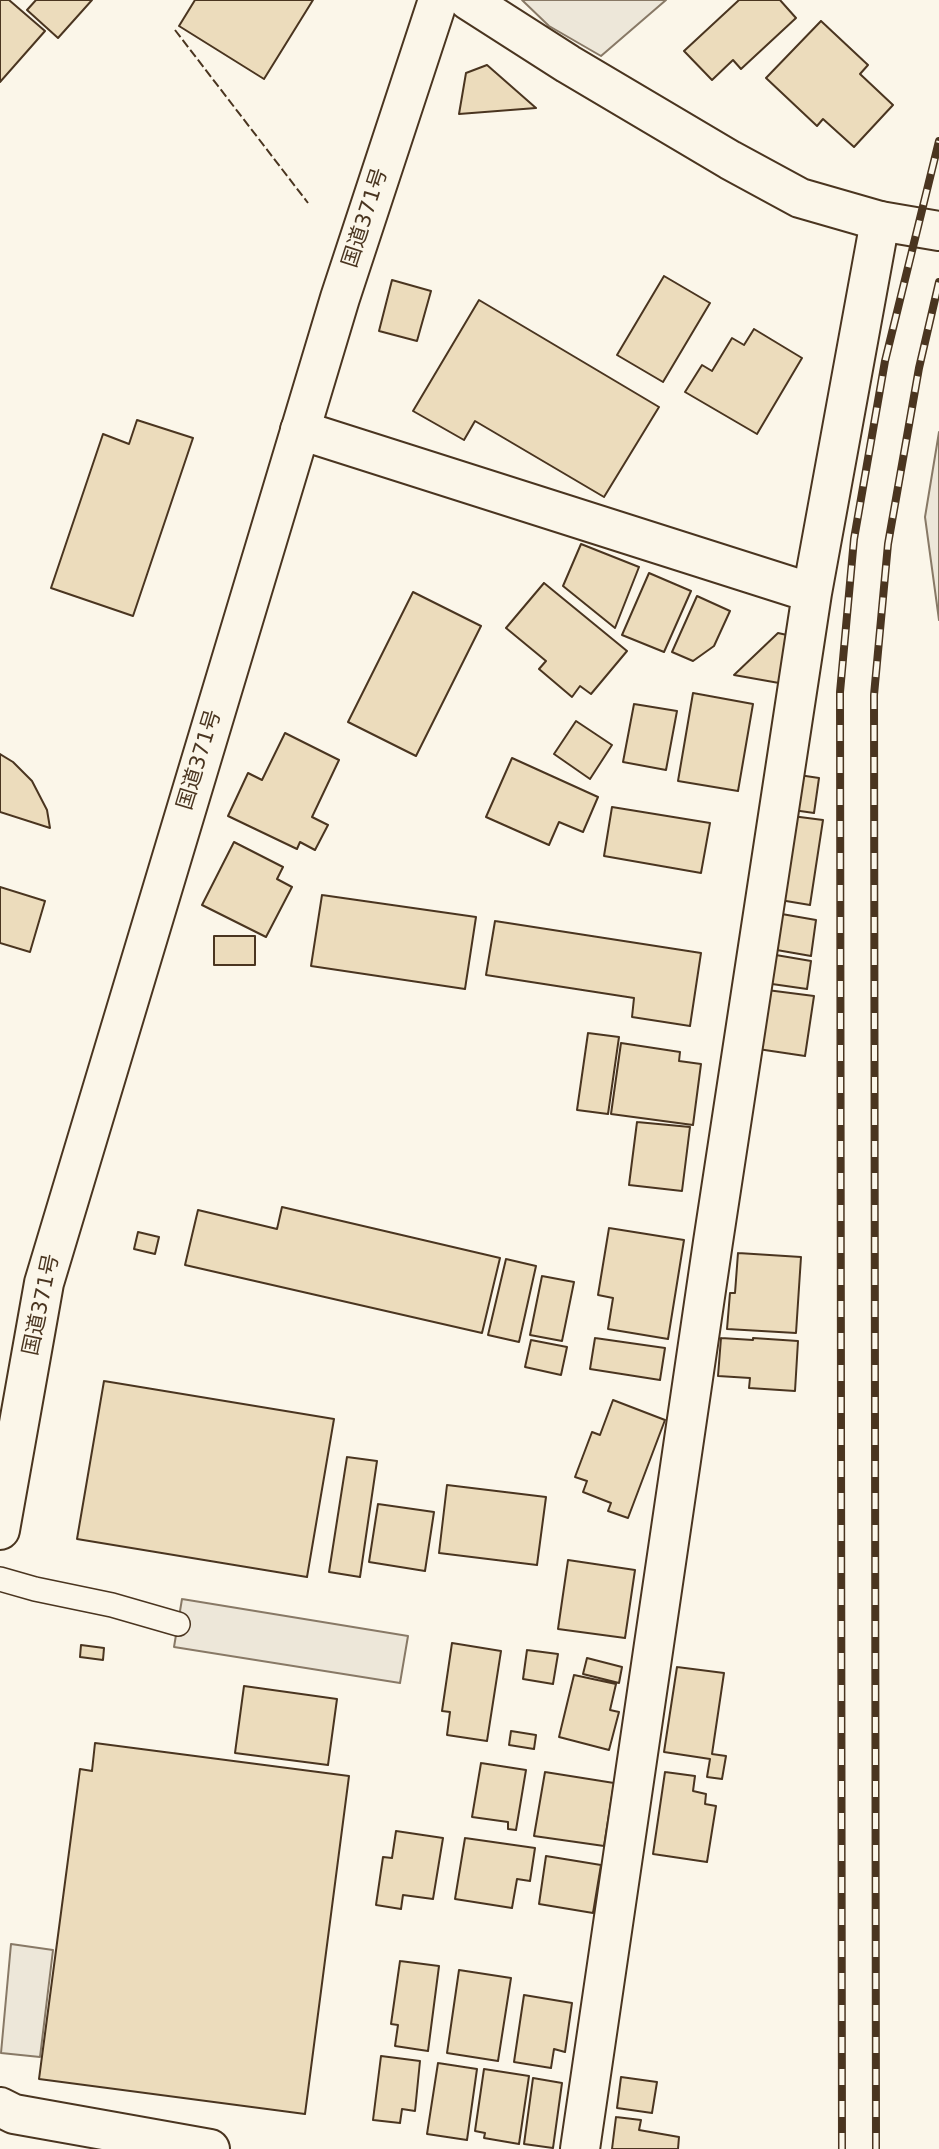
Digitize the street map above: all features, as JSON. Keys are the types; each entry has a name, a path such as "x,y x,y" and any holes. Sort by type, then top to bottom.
{"main road":[{"name":"国道371号","path":"0,1530 44,1283 340,298 438,0"},
{"path":"468,0 568,64 730,160 800,198 880,221 939,231"},
{"path":"580,2149 711,1256 812,593 880,221"},
{"path":"300,430 812,593"},
{"path":"0,2107 14,2114 210,2149"}],"lane":[{"path":"0,1579 112,1605 178,1624"}],"shaded area":[{"path":"522,0 666,0 601,56 549,26"},
{"path":"939,432 939,620 925,517"},
{"path":"182,1599 408,1636 400,1683 174,1647"},
{"path":"11,1944 53,1950 40,2057 1,2053"}],"building":[{"path":"0,0 9,0 45,31 0,82"},
{"path":"36,0 92,0 58,38 27,10"},
{"path":"195,0 313,0 264,79 179,26"},
{"path":"739,0 780,0 796,18 741,69 733,60 712,80 684,51"},
{"path":"821,21 868,65 860,74 893,105 854,147 823,119 817,126 766,78"},
{"path":"487,65 536,108 459,114 466,73"},
{"path":"664,276 710,303 663,382 617,355"},
{"path":"392,280 431,291 417,341 379,331"},
{"path":"479,300 659,407 604,497 475,421 464,440 413,411"},
{"path":"754,329 802,358 757,434 685,392 702,365 712,371 732,338 744,345"},
{"path":"137,420 193,438 133,616 51,588 103,434 129,444"},
{"path":"581,544 639,567 615,628 563,586"},
{"path":"649,573 691,591 664,652 622,635"},
{"path":"544,583 627,651 591,694 580,686 572,697 539,669 546,661 506,628"},
{"path":"413,592 481,626 416,756 348,722"},
{"path":"697,596 730,611 714,646 693,661 672,652"},
{"path":"778,633 787,635 779,683 734,675"},
{"path":"693,693 753,704 738,791 678,781"},
{"path":"634,704 677,711 666,770 623,762"},
{"path":"576,721 612,745 590,779 554,754"},
{"path":"285,733 339,760 312,817 328,825 315,850 300,842 297,849 228,816 248,773 262,780"},
{"path":"0,754 13,762 32,781 47,810 50,828 0,812"},
{"path":"512,758 598,797 583,832 559,822 549,845 486,817"},
{"path":"799,775 819,778 814,813 793,810"},
{"path":"612,807 710,823 701,873 604,856"},
{"path":"792,816 823,820 810,905 780,900"},
{"path":"234,842 283,867 277,879 292,887 266,937 202,905"},
{"path":"0,887 45,901 30,952 0,943"},
{"path":"322,895 476,917 465,989 311,966"},
{"path":"776,913 816,920 811,956 771,949"},
{"path":"495,921 701,953 690,1026 632,1017 634,998 486,975"},
{"path":"214,936 255,936 255,965 214,965"},
{"path":"770,954 811,961 807,989 765,983"},
{"path":"767,990 814,996 805,1056 758,1049"},
{"path":"588,1033 619,1037 608,1114 577,1110"},
{"path":"621,1043 680,1052 679,1061 701,1064 693,1125 611,1114"},
{"path":"637,1122 690,1127 682,1191 629,1185"},
{"path":"282,1207 500,1258 482,1333 185,1265 198,1210 277,1229"},
{"path":"609,1228 684,1240 668,1339 608,1329 613,1298 598,1295"},
{"path":"138,1232 159,1237 155,1254 134,1249"},
{"path":"738,1253 801,1257 796,1333 727,1329 730,1293 735,1293"},
{"path":"506,1259 536,1266 519,1342 488,1335"},
{"path":"542,1276 574,1282 562,1341 530,1335"},
{"path":"595,1338 665,1348 660,1380 590,1369"},
{"path":"721,1338 798,1341 795,1391 749,1388 750,1378 718,1376"},
{"path":"531,1340 567,1347 561,1375 525,1367"},
{"path":"104,1381 334,1419 307,1577 77,1539"},
{"path":"613,1400 665,1420 628,1518 608,1511 611,1503 583,1492 587,1481 575,1477 592,1432 600,1435"},
{"path":"347,1457 377,1461 360,1577 329,1572"},
{"path":"447,1485 546,1497 537,1565 439,1553"},
{"path":"378,1504 434,1512 425,1571 369,1562"},
{"path":"568,1560 635,1570 625,1638 558,1629"},
{"path":"452,1643 501,1651 487,1741 447,1735 450,1712 442,1711"},
{"path":"81,1645 104,1648 103,1660 80,1657"},
{"path":"527,1650 558,1654 553,1684 523,1679"},
{"path":"587,1658 622,1667 619,1683 583,1674"},
{"path":"677,1667 724,1673 712,1754 726,1756 722,1779 707,1777 710,1759 664,1752"},
{"path":"574,1675 616,1684 610,1710 619,1712 609,1750 559,1737"},
{"path":"244,1686 337,1699 328,1765 235,1753"},
{"path":"511,1731 536,1735 534,1749 509,1745"},
{"path":"95,1743 349,1776 305,2114 39,2079 80,1769 92,1771"},
{"path":"481,1763 526,1770 516,1830 508,1829 508,1822 472,1817"},
{"path":"545,1772 614,1783 604,1846 534,1836"},
{"path":"665,1772 695,1776 693,1791 706,1794 705,1804 716,1806 707,1862 653,1854"},
{"path":"396,1831 443,1838 433,1899 403,1895 401,1909 376,1905 383,1857 392,1858"},
{"path":"465,1838 535,1848 530,1881 517,1879 512,1908 455,1899"},
{"path":"546,1856 601,1865 593,1913 539,1904"},
{"path":"400,1961 439,1966 428,2051 395,2046 398,2025 391,2024"},
{"path":"459,1970 511,1978 498,2061 447,2053"},
{"path":"524,1995 572,2003 565,2052 554,2049 551,2068 514,2062"},
{"path":"381,2056 420,2061 415,2111 402,2109 400,2123 373,2120"},
{"path":"438,2063 477,2069 467,2140 427,2134"},
{"path":"484,2069 529,2076 519,2144 484,2138 485,2133 475,2131"},
{"path":"621,2077 657,2082 652,2113 617,2108"},
{"path":"533,2078 562,2083 553,2148 524,2144"},
{"path":"616,2117 641,2120 639,2130 679,2137 678,2149 612,2149"}],"railway":[{"path":"842,2149 840,692 854,539 885,361 939,141"},
{"path":"876,2149 874,695 888,544 919,368 939,282"}],"fence":[{"path":"175,30 308,203"}]}
